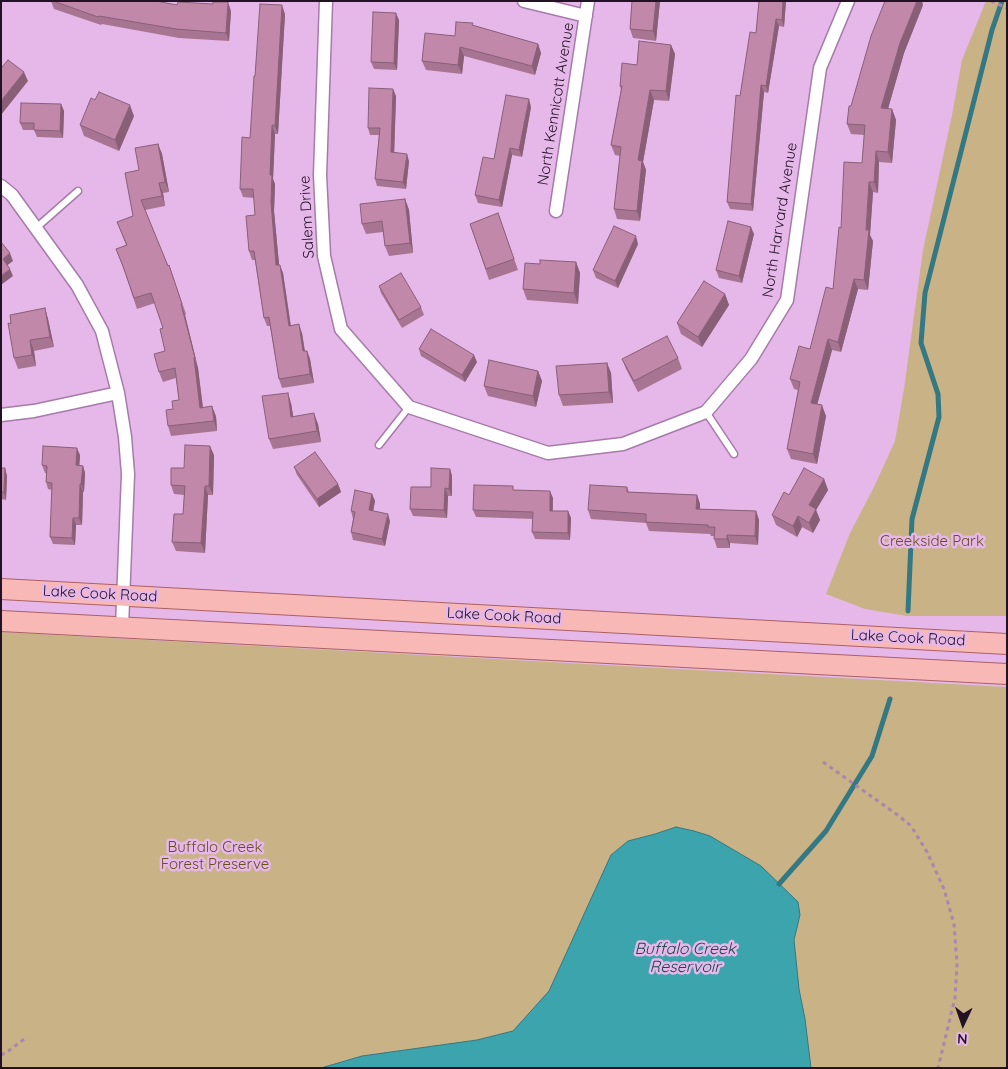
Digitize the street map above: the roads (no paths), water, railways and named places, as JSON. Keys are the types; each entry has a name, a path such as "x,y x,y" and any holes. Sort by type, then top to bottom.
{"main road":[{"name":"Lake Cook Road","path":"1,589 1007,644"},
{"name":"Lake Cook Road","path":"1,621 1007,674"}],"street":[{"name":"Salem Drive","path":"326,1 320,175 324,256 341,329 408,406"},
{"path":"524,1 586,16"},
{"name":"North Kennicott Avenue","path":"556,211 588,1"},
{"name":"North Harvard Avenue","path":"408,406 548,453 623,444 706,412 751,359 787,300 820,68 848,1"},
{"path":"1,186 12,195 77,285 102,331 118,393 125,437 128,474 122,627"},
{"path":"1,415 34,411 118,393"}],"lane":[{"path":"36,228 78,192"},
{"path":"380,446 408,406"},
{"path":"706,412 734,454"}],"water":[{"name":"Buffalo Creek Reservoir","path":"676,827 710,836 761,866 798,902 800,915 794,940 811,1068 321,1068 362,1056 477,1040 513,1031 549,991 611,855 628,841"}],"waterway":[{"path":"908,611 912,519 939,417 938,394 921,343 925,293 992,30 1002,1"},
{"path":"779,884 826,831 872,756 890,699"}],"park label":[{"name":"Creekside Park","path":"932,541"},
{"name":"Buffalo Creek Forest Preserve","path":"215,856"}]}
